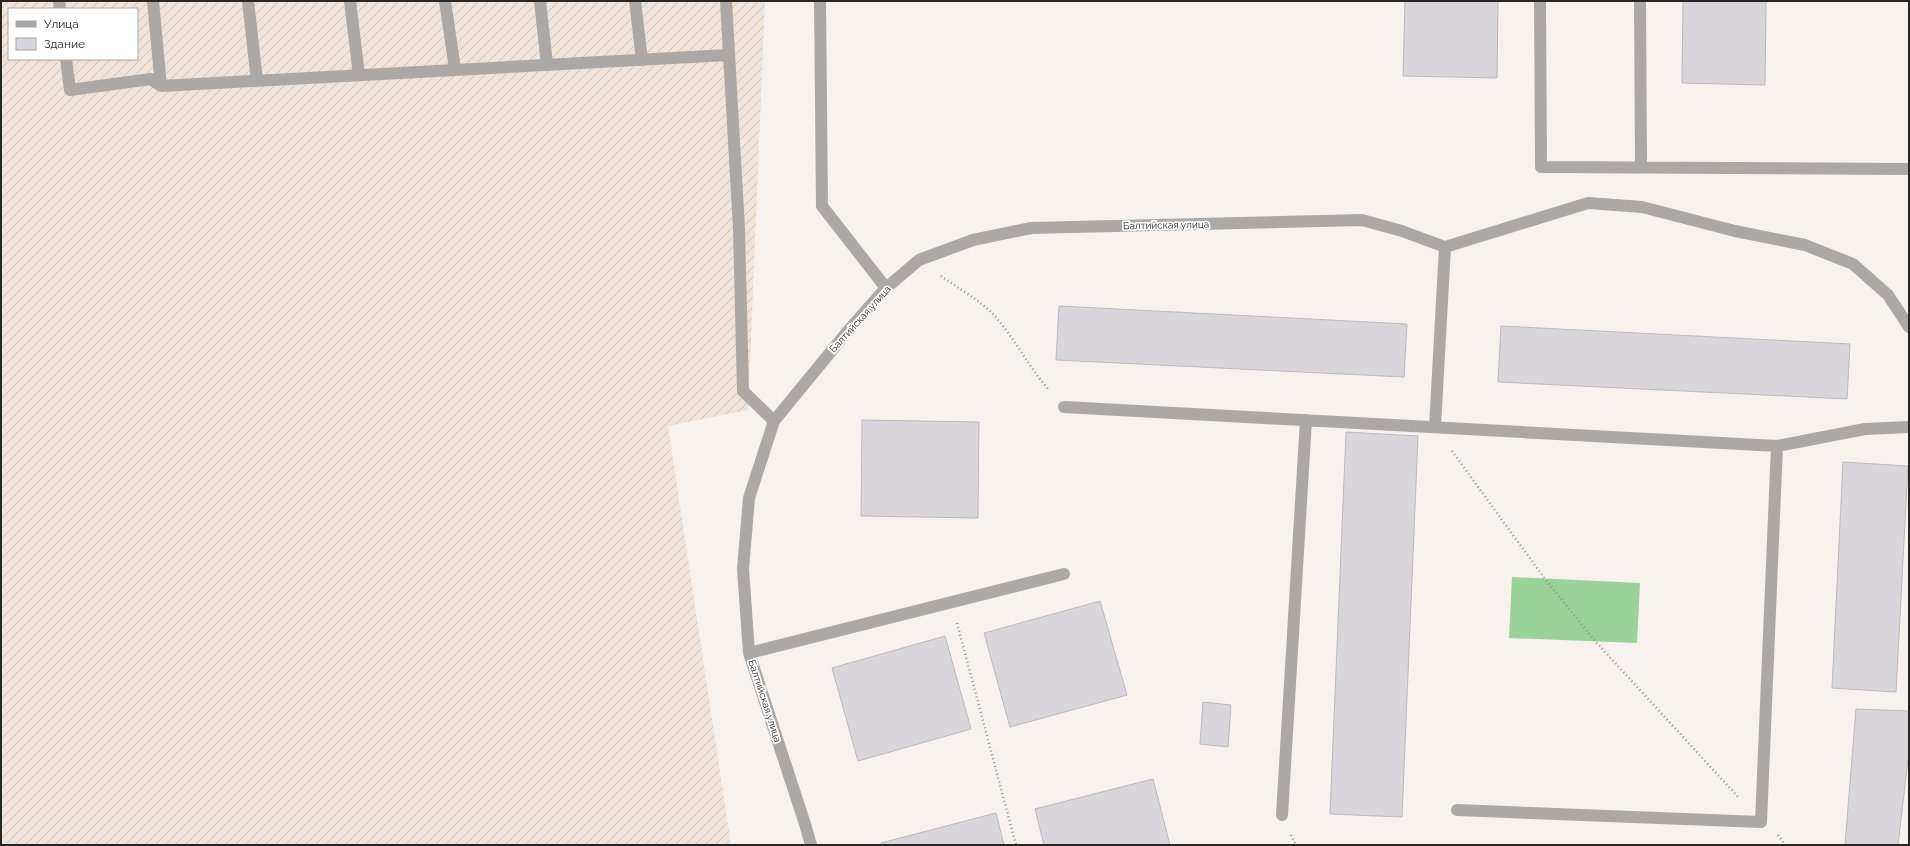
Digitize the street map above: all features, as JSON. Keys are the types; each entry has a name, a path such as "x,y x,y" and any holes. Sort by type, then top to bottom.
{"street":[{"path":"153,1 161,86"},
{"path":"248,1 257,81"},
{"path":"350,1 359,75"},
{"path":"446,1 455,69"},
{"path":"540,1 547,64"},
{"path":"635,1 642,60"},
{"path":"726,1 739,229 743,391 774,421"},
{"path":"820,1 822,206 886,288"},
{"path":"1540,1 1541,168 1909,169"},
{"path":"1640,1 1641,168"},
{"path":"66,60 70,90 151,79 161,86 728,55"},
{"path":"1435,427 1445,247 1588,203 1642,207 1735,231 1805,245 1853,264 1888,295 1909,327"},
{"name":"Балтийская улица","path":"811,845 806,824 749,653 743,569 749,498 774,421 847,332 886,288 919,260 973,240 1031,228 1362,220 1402,231 1445,247"},
{"path":"1064,407 1777,446 1865,429 1909,427"},
{"path":"1282,815 1306,420"},
{"path":"1457,810 1761,822 1777,446"},
{"path":"749,653 1064,574"}],"path":[{"path":"919,260 992,312 1018,345 1041,381 1064,407"},
{"path":"1435,427 1536,567 1590,635 1761,822 1779,836 1785,845"},
{"path":"952,602 1016,845"}],"shaded area":[{"path":"1,1 765,1 748,410 668,426 731,845 1,845"}],"green space":[{"path":"1512,577 1640,583 1637,643 1509,638"}],"building":[{"path":"1405,1 1498,1 1497,78 1403,76"},
{"path":"1683,1 1766,1 1765,85 1682,83"},
{"path":"1059,306 1407,324 1404,377 1056,360"},
{"path":"1501,326 1850,344 1847,399 1498,382"},
{"path":"862,420 979,422 978,518 861,516"},
{"path":"1346,432 1418,436 1402,817 1330,814"},
{"path":"1843,462 1908,466 1896,692 1832,688"},
{"path":"1100,601 1127,695 1010,727 984,633"},
{"path":"945,636 971,729 858,761 832,668"},
{"path":"1203,702 1231,705 1228,747 1200,744"},
{"path":"1856,709 1909,711 1909,751 1898,845 1845,845"},
{"path":"1153,779 1170,845 1044,845 1035,809"},
{"path":"996,813 1004,845 882,845 881,843"}]}
